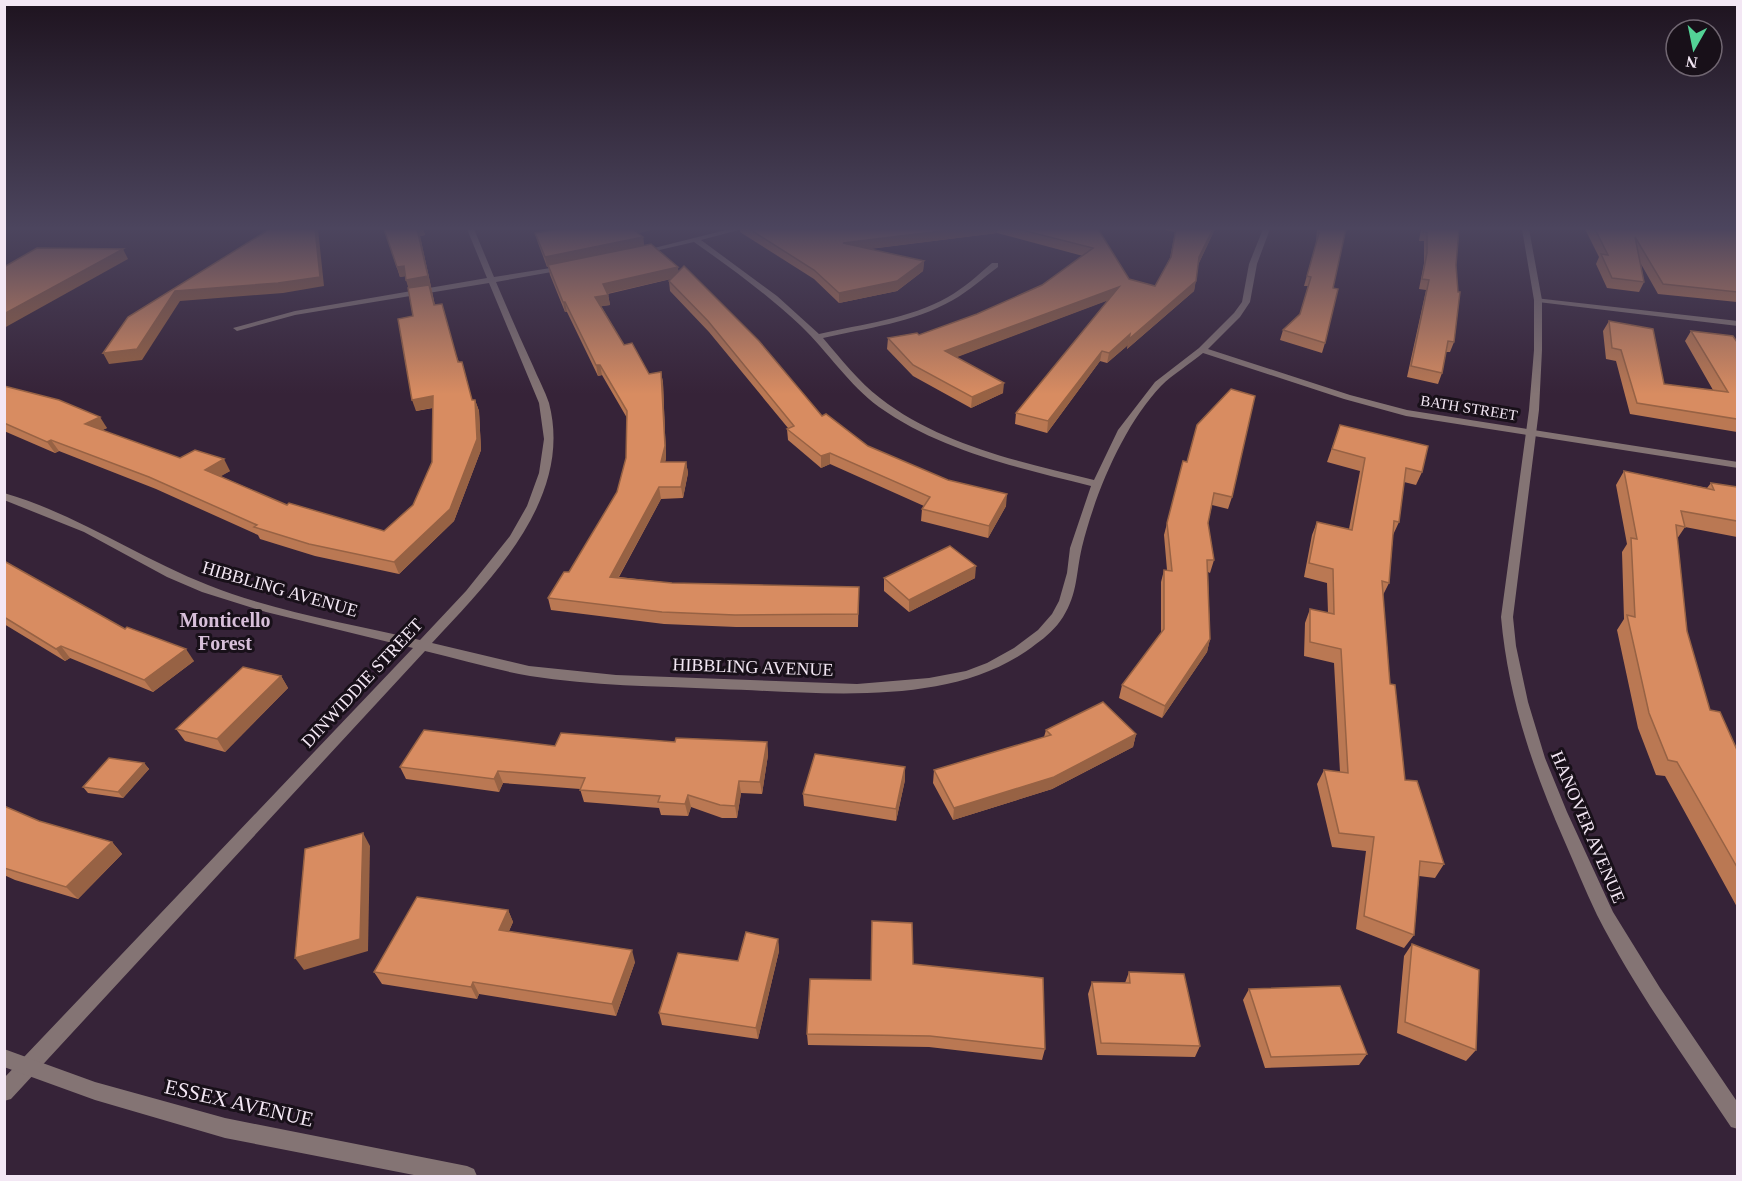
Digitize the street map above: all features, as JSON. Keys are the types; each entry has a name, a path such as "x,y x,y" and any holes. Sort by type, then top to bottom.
{"street":[{"path":"237,328 295,312 471,284"},
{"name":"DINWIDDIE STREET","path":"4,1092 422,646 494,565 521,528 544,479 550,443 549,423 544,403 492,284"},
{"path":"757,284 816,337 862,388 884,406 911,422 950,441 990,456 1097,484"},
{"path":"816,337 901,317 932,307 956,295 970,284"},
{"name":"HIBBLING AVENUE","path":"4,496 88,530 171,574 206,589 266,608 529,671 616,680 857,688 929,684 968,675 992,666 1019,651 1042,633 1057,616 1065,601 1073,573 1076,548 1097,484 1123,430 1150,392 1202,350 1238,315 1246,302 1249,284"},
{"name":"HANOVER AVENUE","path":"1535,284 1538,300 1538,350 1508,617 1509,647 1520,707 1551,796 1606,915 1660,1005 1737,1120"},
{"path":"1538,300 1737,324"},
{"name":"BATH STREET","path":"1202,350 1380,407 1737,465"},
{"name":"ESSEX AVENUE","path":"4,1058 95,1091 225,1128 467,1176"}],"building":[{"path":"4,284 59,284 4,314"},
{"path":"181,284 264,284 175,291 137,349 103,353 128,317"},
{"path":"556,284 603,284 608,295 595,297 624,345 632,343 649,374 661,372 665,446 661,462 686,462 681,487 659,487 610,577 672,583 859,587 858,614 735,615 662,612 548,598 564,572 569,572 617,492 626,458 627,411 600,365 596,365"},
{"path":"672,284 702,284 759,341 822,416 826,414 868,446 948,480 1007,494 989,526 922,509 930,497 830,453 821,456 787,429 794,426 708,321"},
{"path":"829,284 882,284 839,293"},
{"path":"1192,284 1129,339 1130,334 1109,353 1102,351 1048,421 1016,413 1119,287 945,351 1004,383 972,397 913,365 888,338 917,333 919,335 977,314 1042,285"},
{"path":"1309,284 1334,284 1333,288 1338,289 1325,343 1283,330 1300,314"},
{"path":"1428,284 1457,284 1458,292 1460,292 1454,342 1448,341 1442,373 1411,366"},
{"path":"1664,284 1737,284 1737,292"},
{"path":"429,285 434,305 442,304 458,362 462,362 472,400 475,400 477,439 450,509 394,562 309,544 254,527 257,525 149,477 51,440 47,442 4,423 4,386 59,400 100,417 85,424 180,458 195,450 224,459 205,470 287,505 289,503 384,531 413,505 432,462 433,396 412,400 398,319 413,316 408,288"},
{"path":"1609,321 1653,329 1664,384 1728,392 1691,331 1733,336 1737,342 1737,419 1637,403 1621,350 1612,348"},
{"path":"1231,389 1255,396 1232,497 1214,493 1208,523 1214,560 1207,560 1210,639 1165,706 1122,685 1164,629 1164,570 1172,571 1167,523 1183,461 1187,462 1197,425"},
{"path":"1340,425 1428,446 1422,472 1406,468 1399,522 1394,521 1389,583 1382,581 1390,684 1395,685 1405,780 1417,781 1444,864 1420,861 1414,935 1364,916 1374,837 1339,833 1324,770 1348,773 1341,649 1310,642 1310,609 1334,614 1333,569 1309,563 1317,522 1352,530 1365,458 1332,449"},
{"path":"1624,471 1714,490 1711,483 1737,487 1737,521 1681,511 1685,527 1676,525 1687,631 1710,710 1720,712 1737,750 1737,867 1677,762 1668,760 1649,713 1627,615 1635,617 1631,538 1637,539"},
{"path":"950,546 976,566 909,600 884,578"},
{"path":"4,561 125,629 127,627 186,649 144,680 61,646 56,649 4,617"},
{"path":"243,667 281,676 217,739 176,729"},
{"path":"1103,702 1136,734 1054,777 954,808 934,770 1051,735 1046,730"},
{"path":"424,730 555,746 561,733 675,742 676,738 767,742 760,782 739,781 735,806 720,805 688,795 685,804 658,802 660,796 580,790 585,778 498,771 494,779 400,767"},
{"path":"815,754 905,767 896,809 803,794"},
{"path":"109,758 144,763 118,792 83,787"},
{"path":"4,806 39,821 112,842 66,887 4,868"},
{"path":"363,833 360,939 295,958 305,849"},
{"path":"417,897 508,910 499,930 632,950 612,1004 473,982 471,987 374,972"},
{"path":"872,921 912,923 913,964 1043,978 1045,1049 930,1036 807,1034 810,979 871,980"},
{"path":"746,932 778,939 756,1028 659,1013 678,953 738,961"},
{"path":"1412,944 1479,970 1476,1050 1405,1022"},
{"path":"1129,972 1184,974 1200,1046 1101,1043 1092,982 1130,983"},
{"path":"1340,986 1367,1054 1271,1057 1249,989"}],"district":[{"name":"Monticello Forest","path":"225,632"}]}
